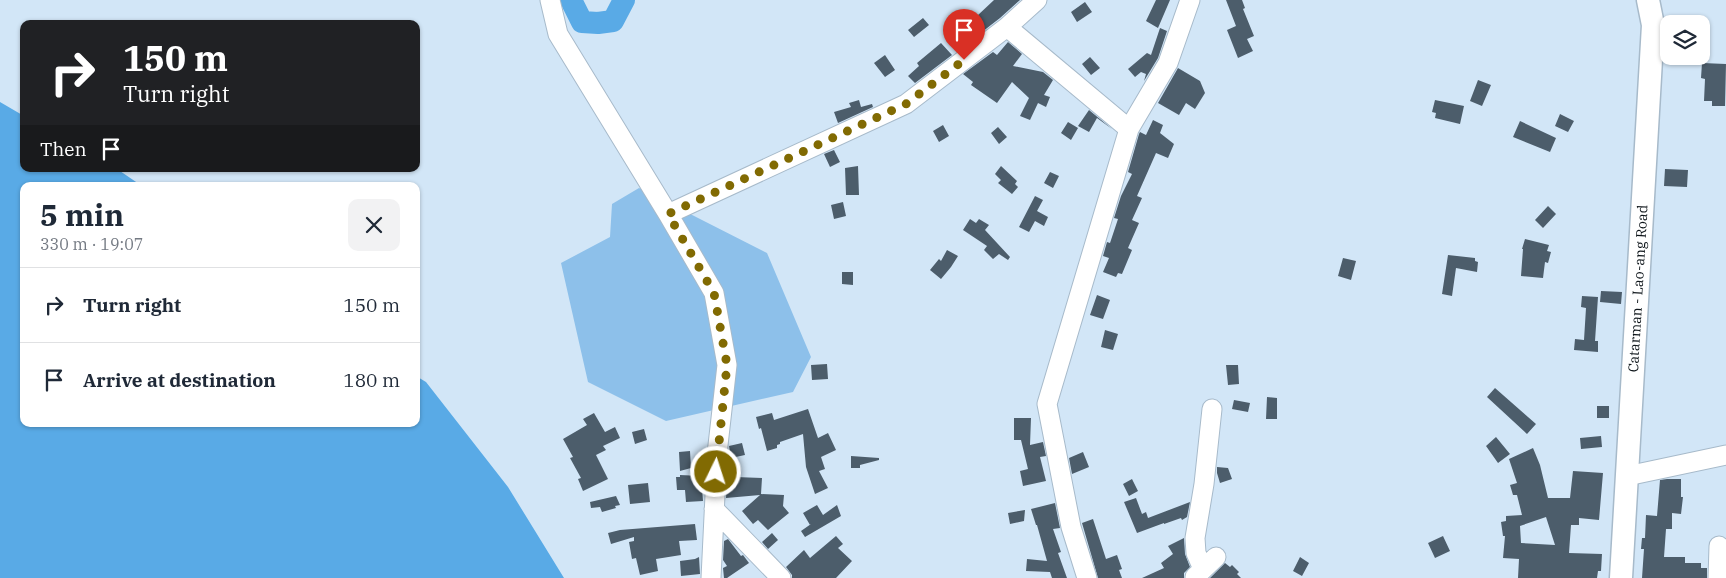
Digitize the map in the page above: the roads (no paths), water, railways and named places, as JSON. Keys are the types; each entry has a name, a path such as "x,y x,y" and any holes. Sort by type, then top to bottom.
{"main road":[{"name":"Catarman - Lao-ang Road","path":"1621,578 1653,25 1648,0"}],"street":[{"path":"550,0 558,34 714,293 727,365 717,454 711,578"},
{"path":"668,214 906,104 1007,26 1037,0"},
{"path":"1087,578 1071,527 1047,404 1076,312 1129,129 1168,63 1190,0"},
{"path":"1007,26 1129,129"},
{"path":"1205,568 1196,553 1195,538 1204,484 1212,409"},
{"path":"1627,476 1726,456"},
{"path":"714,509 782,578"},
{"path":"1718,578 1719,546"}],"waterway":[{"path":"571,0 582,22 598,23 613,21 624,0"}]}
